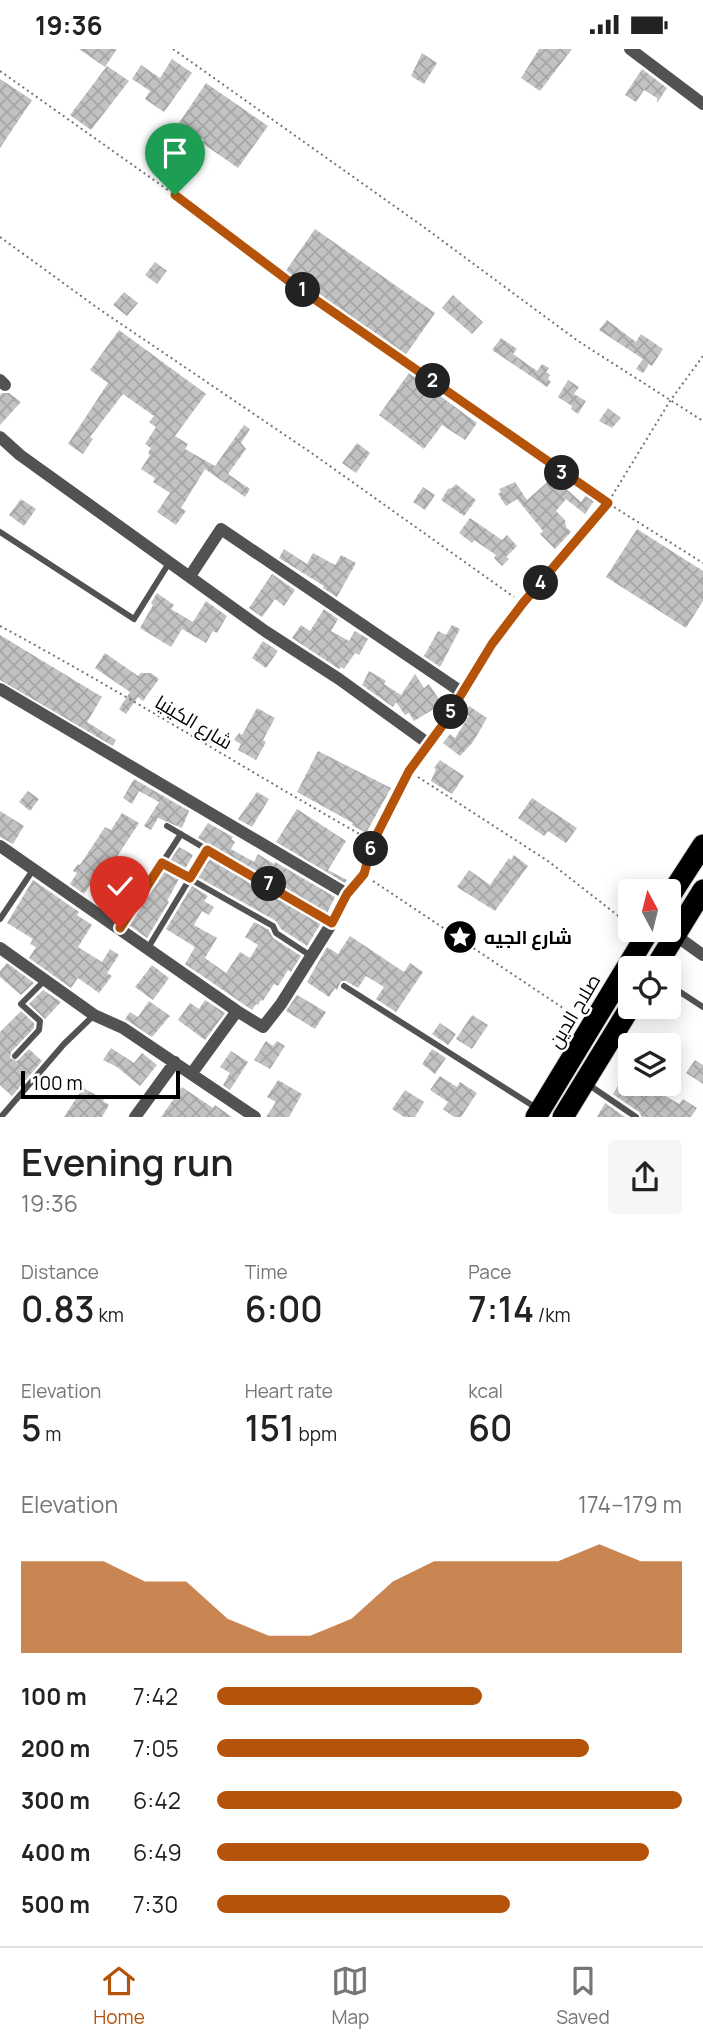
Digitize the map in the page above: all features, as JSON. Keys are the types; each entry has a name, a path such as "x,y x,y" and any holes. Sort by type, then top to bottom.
{"highway":[{"path":"681,925 702,892 685,888 682,877 703,845"},
{"name":"صلاح الدين","path":"538,1113 642,942"},
{"path":"563,1117 623,1019"}],"street":[{"path":"630,49 703,104"},
{"path":"0,437 20,456 171,561 265,631 339,678 429,744"},
{"path":"190,576 221,529 463,693"},
{"path":"0,846 263,1027 281,1004 347,894 364,874 373,842 409,771 463,693 492,644 523,603"},
{"path":"0,689 347,894"},
{"path":"681,939 703,955"},
{"path":"0,948 94,1015 123,1028 255,1117"},
{"path":"192,1073 237,1011"},
{"path":"135,1117 175,1062"}],"lane":[{"path":"538,587 608,503"},
{"path":"0,532 134,619 171,561"},
{"path":"167,826 332,923"},
{"path":"120,928 181,834"},
{"path":"148,948 207,850"},
{"path":"162,863 273,926 276,933 311,956"},
{"path":"0,919 33,870"},
{"path":"15,1056 38,1030 40,1021 21,1004 44,981"},
{"path":"344,986 538,1113"},
{"path":"681,993 703,1007"},
{"path":"1,1117 64,1044 94,1015"},
{"path":"584,1082 636,1117"}],"path":[{"path":"173,49 421,225 578,341 703,421"},
{"path":"0,71 175,195 290,282 608,503 703,563"},
{"path":"0,237 99,309 324,462 523,603"},
{"path":"608,503 670,401 703,356"},
{"name":"شارع الكينيا","path":"0,626 67,662 373,842"},
{"path":"409,771 548,861 618,916"},
{"path":"364,874 590,1026"}],"building":[{"path":"79,49 117,49 105,67"},
{"path":"539,49 572,49 540,91 521,78"},
{"path":"422,53 437,63 424,84 411,76"},
{"path":"172,59 192,73 164,112 145,99 150,91 132,79 141,65 160,78"},
{"path":"107,66 129,81 91,130 70,115"},
{"path":"642,69 667,88 657,103 657,98 644,90 636,102 625,95"},
{"path":"0,79 32,100 0,148"},
{"path":"206,83 268,126 238,168 179,123"},
{"path":"315,229 435,313 405,356 285,272"},
{"path":"155,262 167,271 157,284 145,275"},
{"path":"124,292 138,303 127,316 113,305"},
{"path":"453,295 483,322 472,334 442,308"},
{"path":"607,320 636,342 641,334 663,349 652,366 649,364 643,373 636,369 643,359 599,330"},
{"path":"119,330 206,394 175,436 188,444 185,449 215,466 244,425 250,429 241,443 246,449 228,474 250,489 245,497 205,469 181,508 186,511 176,525 157,512 170,493 153,482 155,478 141,469 150,455 148,453 151,448 145,444 156,427 149,422 154,416 123,394 90,437 93,439 83,454 68,444 108,383 90,370"},
{"path":"501,338 517,349 513,354 537,371 542,364 549,368 546,372 550,375 548,379 551,382 547,387 492,350"},
{"path":"409,373 477,423 465,440 442,425 424,449 379,415"},
{"path":"568,380 579,387 574,394 586,401 578,414 571,409 572,406 558,397"},
{"path":"9,393 21,402 0,425 0,395"},
{"path":"608,408 621,418 612,428 599,421"},
{"path":"357,443 370,453 356,473 342,463"},
{"path":"553,477 581,502 586,495 594,501 585,514 566,499 556,511 571,532 555,549 540,534 543,531 517,499 506,506 498,494 501,492 499,489 515,482 527,500"},
{"path":"456,484 476,500 464,516 441,500 448,489"},
{"path":"423,487 435,495 425,510 413,502"},
{"path":"21,499 36,509 24,526 9,515"},
{"path":"470,518 502,540 507,535 517,546 506,557 509,559 502,566 494,558 496,555 459,533"},
{"path":"637,529 703,571 703,601 686,628 606,577"},
{"path":"284,549 307,564 313,553 335,565 341,555 356,563 337,597 279,558"},
{"path":"272,574 295,590 284,606 275,599 262,617 249,608"},
{"path":"157,593 174,605 171,609 193,622 206,601 227,616 217,633 213,631 206,643 182,629 171,647 140,628"},
{"path":"324,609 338,619 331,631 349,641 355,631 368,639 359,655 355,653 344,669 339,669 292,638 301,625 310,631"},
{"path":"452,625 460,629 440,667 424,656 438,631 446,635"},
{"path":"0,635 102,697 87,722 116,740 113,746 0,680"},
{"path":"263,641 278,651 266,668 252,658"},
{"path":"105,653 138,676 141,673 151,673 159,679 143,701 138,697 126,714 119,709 130,692 95,668"},
{"path":"369,671 386,681 384,684 401,695 415,674 424,688 429,684 442,704 414,721 409,713 405,715 396,702 393,707 362,685"},
{"path":"469,706 487,718 473,742 460,756 443,743 450,734 455,738 469,716 464,713"},
{"path":"257,708 275,718 256,760 238,750 241,744 234,740 239,733 242,735"},
{"path":"318,751 391,788 366,833 297,792"},
{"path":"440,760 464,776 452,794 431,781 436,769 434,768"},
{"path":"134,779 189,811 182,828 158,818 151,830 144,826 159,802 139,791 132,804 123,798"},
{"path":"28,791 39,799 30,811 19,802"},
{"path":"257,792 269,799 252,827 238,819"},
{"path":"532,798 577,828 566,843 548,831 544,836 518,818"},
{"path":"297,809 346,841 328,870 347,880 345,883 276,842"},
{"path":"0,811 24,826 13,844 0,837"},
{"path":"122,813 139,823 100,887 92,882 84,894 70,884 77,873 73,871 80,865 105,827 111,830"},
{"path":"208,823 233,837 231,839 235,842 231,849 254,862 258,854 335,897 327,913 198,838"},
{"path":"179,847 193,855 185,869 170,861"},
{"path":"514,855 528,866 495,911 457,887 469,870 490,885"},
{"path":"210,858 321,923 307,946 281,929 276,921 198,877"},
{"path":"164,871 179,879 167,901 169,902 147,938 129,925"},
{"path":"33,880 79,912 77,915 92,925 78,947 102,962 110,949 119,955 107,973 112,976 99,993 78,978 71,988 29,958 36,947 30,944 33,939 7,923"},
{"path":"123,882 137,891 119,918 105,908"},
{"path":"192,886 208,896 204,901 214,907 209,915 202,911 194,925 217,938 205,958 226,973 240,952 250,958 258,945 245,937 254,922 269,930 273,938 301,956 291,972 288,970 278,986 274,984 263,1001 256,1004 252,1010 185,964 195,947 166,929"},
{"path":"350,936 404,972 410,963 423,972 396,1012 376,999 384,987 366,976 358,988 341,981 337,990 335,988 329,997 307,982 327,947 338,954"},
{"path":"7,963 34,983 21,995 0,977 0,971"},
{"path":"152,965 169,978 153,1000 135,987"},
{"path":"43,990 61,1002 45,1019 29,1004"},
{"path":"297,995 326,1012 315,1029 286,1011"},
{"path":"205,1000 225,1013 205,1040 178,1020 190,1003 199,1009"},
{"path":"149,1001 170,1016 152,1037 125,1019 130,1012 138,1017"},
{"path":"21,1011 34,1023 34,1028 11,1052 10,1058 17,1061 29,1049 42,1061 12,1096 0,1085 0,1032"},
{"path":"472,1015 488,1025 472,1049 456,1039"},
{"path":"440,1023 456,1034 448,1045 432,1034"},
{"path":"266,1041 273,1046 277,1041 285,1046 270,1069 254,1060"},
{"path":"111,1048 134,1063 142,1053 157,1065 140,1086 117,1067 103,1060"},
{"path":"432,1049 446,1058 435,1074 422,1064"},
{"path":"231,1051 248,1062 230,1090 223,1085 230,1073 220,1067"},
{"path":"695,1060 703,1065 703,1084 686,1073"},
{"path":"440,1076 457,1087 460,1082 477,1093 461,1117 454,1117 443,1109 448,1102 430,1090"},
{"path":"278,1080 302,1094 289,1117 266,1117 276,1102 267,1097"},
{"path":"618,1086 618,1096 666,1096 679,1104 683,1099 697,1108 691,1117 642,1117 613,1094"},
{"path":"182,1087 213,1108 215,1105 232,1117 161,1117"},
{"path":"83,1088 104,1099 109,1105 102,1117 64,1117"},
{"path":"405,1090 424,1102 415,1117 404,1117 392,1109"},
{"path":"605,1103 625,1117 597,1117"}],"place":[{"name":"شارع الجيه","path":"460,937"}],"route":[{"path":"120,928 162,863 190,878 207,850 332,923 347,894 364,874 373,842 409,771 442,726 492,644 523,603 608,503 290,282 175,195"}]}
